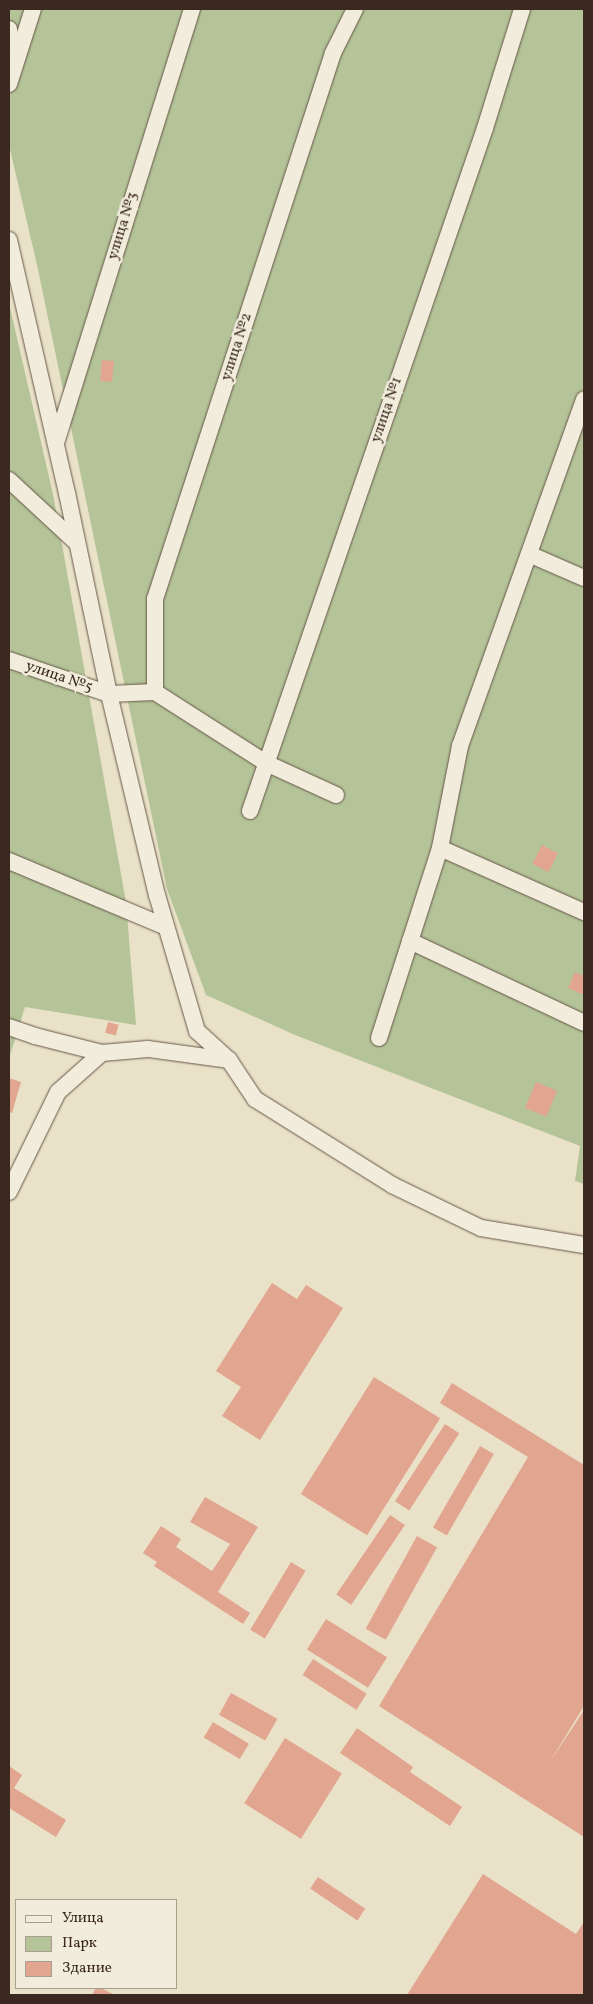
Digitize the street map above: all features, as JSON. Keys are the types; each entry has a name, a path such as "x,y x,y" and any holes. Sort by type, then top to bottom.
{"street":[{"path":"9,84 33,9"},
{"name":"улица №3","path":"56,444 192,9"},
{"name":"улица №2","path":"155,692 155,599 333,53 355,9"},
{"name":"улица №1","path":"250,811 485,128 522,9"},
{"path":"9,29 15,66"},
{"path":"9,240 56,444 109,694 164,926 197,1031 228,1060 255,1099 392,1185 481,1228 584,1246"},
{"path":"379,1038 440,848 460,746 529,554 581,423 584,400"},
{"path":"9,480 76,542"},
{"path":"529,554 584,578"},
{"name":"улица №5","path":"9,660 109,694"},
{"path":"109,694 155,692 266,762 336,795"},
{"path":"440,848 584,912"},
{"path":"9,861 164,926"},
{"path":"410,941 584,1023"},
{"path":"9,1027 35,1036 102,1053 148,1049 228,1060"},
{"path":"9,1192 58,1092 102,1053"}],"green space":[{"path":"9,9 584,9 584,1184 575,1181 580,1146 295,1035 206,995 167,889 37,265 9,145"},
{"path":"9,303 53,494 126,902 136,1025 25,1007 9,1059"}],"building":[{"path":"102,360 114,361 112,382 100,381"},
{"path":"542,845 558,853 549,872 532,864"},
{"path":"575,972 584,976 584,995 568,988"},
{"path":"108,1022 119,1025 116,1035 105,1033"},
{"path":"9,1078 21,1082 12,1113 9,1112"},
{"path":"536,1082 557,1091 546,1117 525,1108"},
{"path":"272,1283 297,1299 306,1285 343,1308 260,1440 222,1416 241,1387 216,1371"},
{"path":"374,1377 440,1418 367,1535 301,1494"},
{"path":"452,1383 584,1465 584,1706 548,1765 584,1710 584,1837 379,1706 528,1457 440,1403"},
{"path":"445,1424 459,1433 409,1510 395,1501"},
{"path":"480,1446 494,1454 447,1535 433,1527"},
{"path":"205,1497 258,1527 218,1592 250,1613 243,1624 154,1566 157,1562 143,1553 161,1526 181,1539 176,1547 212,1571 230,1544 190,1522"},
{"path":"390,1515 405,1525 351,1605 336,1595"},
{"path":"417,1536 437,1547 386,1640 366,1629"},
{"path":"291,1562 306,1571 265,1638 250,1630"},
{"path":"326,1619 387,1657 368,1688 307,1650"},
{"path":"313,1659 367,1694 356,1710 303,1675"},
{"path":"231,1693 277,1719 265,1741 219,1715"},
{"path":"213,1722 249,1744 240,1759 204,1737"},
{"path":"357,1728 413,1767 410,1772 462,1807 450,1826 340,1753"},
{"path":"285,1738 342,1774 301,1839 244,1803"},
{"path":"9,1766 22,1775 14,1788 66,1820 56,1837 9,1808"},
{"path":"483,1874 576,1934 584,1922 584,1995 407,1995"},
{"path":"318,1877 365,1909 357,1920 310,1889"},
{"path":"95,1989 103,1989 115,1995 92,1995"}]}
